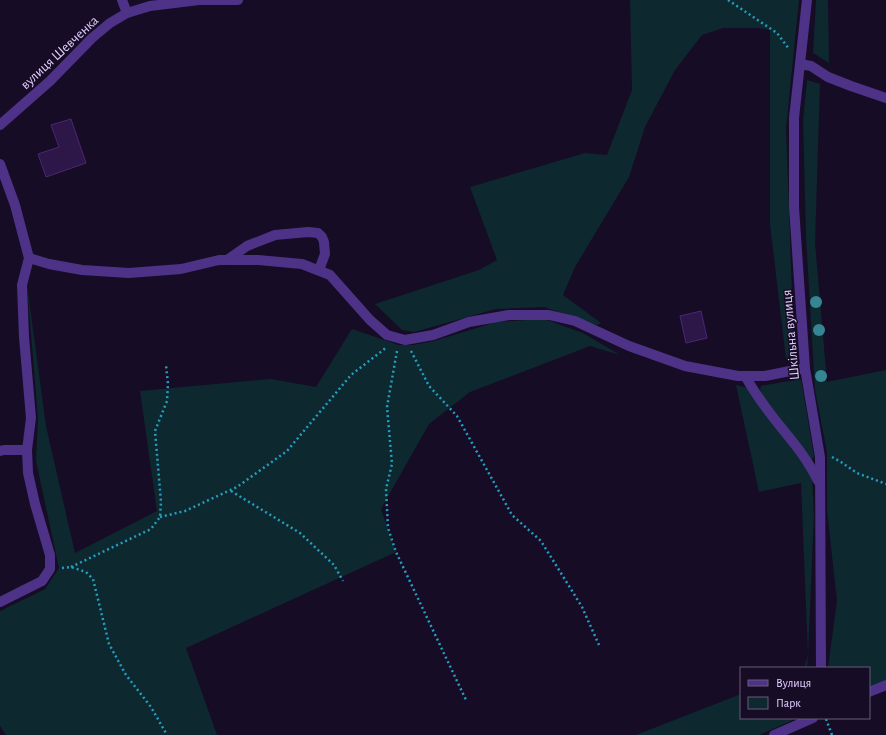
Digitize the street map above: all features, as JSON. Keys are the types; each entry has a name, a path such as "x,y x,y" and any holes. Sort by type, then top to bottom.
{"street":[{"path":"122,0 127,13"},
{"name":"вулиця Шевченка","path":"0,125 50,81 97,34 110,23 127,13 150,6 198,0 238,0"},
{"name":"Шкільна вулиця","path":"807,0 794,118 794,208 805,368 820,457 820,667"},
{"path":"800,64 811,66 828,77 886,98"},
{"path":"0,164 15,205 29,258 22,284 24,336 31,418 27,450 28,473 35,504 50,555 50,569 42,581 0,602"},
{"path":"227,260 247,246 275,235 308,232 318,233 324,242 325,254 319,270"},
{"path":"29,258 49,264 82,270 129,273 181,269 219,260 258,260 302,264 330,275 370,320 388,335 402,339 433,335 469,322 496,317 509,315 549,315 574,321 629,346 685,366 738,376 765,376 805,368"},
{"path":"745,376 764,405 794,442 812,468 819,482"},
{"path":"0,451 27,450"},
{"path":"870,692 886,685"},
{"path":"774,735 812,719"}],"path":[{"path":"728,0 777,32 800,64"},
{"path":"160,517 185,512 237,487 287,451 351,375 402,339"},
{"path":"402,339 429,386 457,416 512,515 541,541 582,607 599,645"},
{"path":"402,339 387,407 392,464 386,488 388,528 396,552 466,700"},
{"path":"50,569 71,567 150,529 160,517 161,502 155,431 166,401 168,384 166,365"},
{"path":"818,451 841,462 857,473 886,484"},
{"path":"230,490 300,533 334,564 343,581"},
{"path":"71,567 86,572 93,579 108,644 126,675 151,707 167,735"},
{"path":"826,719 832,735"}],"green space":[{"path":"630,0 799,0 786,129 794,350 786,359 770,224 770,30 759,28 723,28 702,35 675,70 645,127 629,177 575,267 563,295 601,323 597,325 544,307 496,309 414,332 402,330 375,304 479,270 497,260 470,187 585,153 607,155 632,90"},
{"path":"816,0 828,0 829,63 813,53"},
{"path":"807,80 820,84 815,243 827,382 886,370 886,682 870,689 870,667 828,667 837,601 827,510 827,452 815,390 806,237 803,121"},
{"path":"27,285 46,426 75,553 157,511 140,391 271,379 316,387 352,329 398,345 413,345 434,341 496,322 544,319 583,333 620,355 590,346 470,392 429,424 381,509 396,552 186,648 217,735 6,735 0,726 0,611 45,589 59,568 36,461 38,418"},
{"path":"801,379 814,456 812,460 766,403 760,390 761,386"},
{"path":"736,385 748,388 812,476 814,514 808,655 801,483 759,492"},
{"path":"808,655 807,667 804,667"},
{"path":"740,694 740,719 792,719 791,721 759,735 636,735"}],"building":[{"path":"71,119 86,163 46,177 38,154 59,147 51,125"},
{"path":"701,311 707,338 686,343 680,316"}]}
